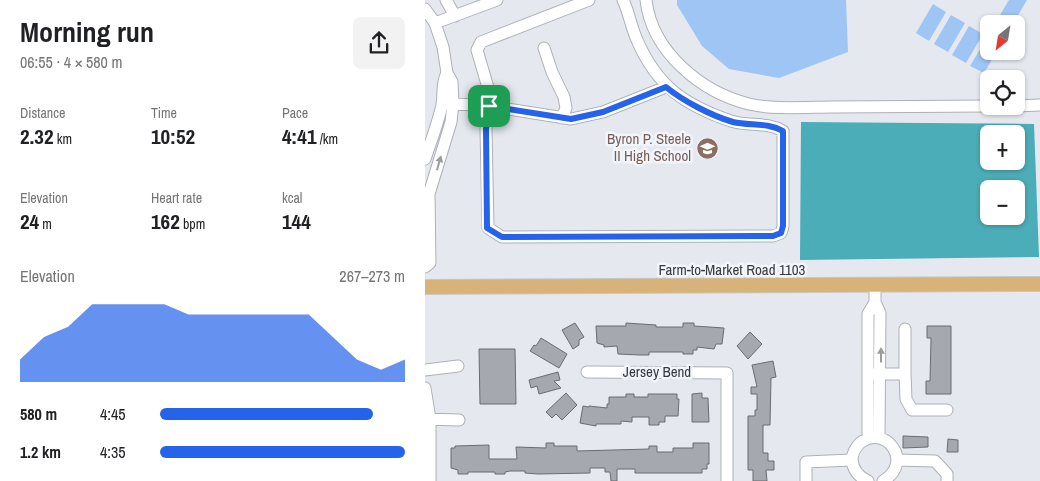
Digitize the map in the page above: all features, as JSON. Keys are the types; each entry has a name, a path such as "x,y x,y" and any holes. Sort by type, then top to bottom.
{"main road":[{"name":"Farm-to-Market Road 1103","path":"425,287 1040,284"}],"street":[{"path":"446,0 455,16"},
{"path":"435,23 497,0"},
{"path":"589,0 481,42 477,50 489,91 486,129 487,228 502,237 773,236 781,233 783,226 783,131 773,126 732,122 690,104 666,87 649,64 637,41 623,0"},
{"path":"646,0 647,12 656,31 677,62 694,78 714,91 751,105 791,107 980,106"},
{"path":"425,9 435,23 443,47 447,73 452,82 448,103 425,159"},
{"path":"637,41 656,31"},
{"path":"543,48 564,96 566,108 562,118"},
{"path":"448,103 489,106 571,119 603,112 666,87"},
{"path":"706,111 714,91"},
{"path":"425,267 430,263 429,194 451,122 448,103"},
{"path":"1025,106 1040,105"},
{"path":"874,438 875,374 868,314 875,302 875,285"},
{"path":"905,329 906,399 912,410 947,410"},
{"path":"425,370 458,366"},
{"name":"Jersey Bend","path":"587,372 727,373 727,481"},
{"path":"875,374 905,374"},
{"path":"425,388 429,481"},
{"path":"427,419 459,420"},
{"path":"867,481 857,473 853,460 857,446 874,438 890,443 895,449 897,460 895,471 883,481"},
{"path":"806,481 806,462 853,460"},
{"path":"897,460 935,462 947,474 947,481"}],"shaded area":[{"path":"677,0 846,0 848,52 779,78 729,69 702,46 677,5"},
{"path":"1009,0 1027,0 1018,15 1000,15"},
{"path":"933,4 946,12 929,41 916,33"},
{"path":"951,15 965,23 948,52 934,44"},
{"path":"969,26 980,32 980,39 966,63 952,55"},
{"path":"980,49 980,60 992,60 986,70 980,71 970,66"},
{"path":"801,122 1034,124 1039,257 800,260"}],"building":[{"path":"575,323 584,337 579,340 579,345 573,349 562,330"},
{"path":"626,323 656,325 656,327 683,327 683,323 694,323 694,326 724,328 722,344 716,344 714,349 697,347 697,350 693,350 693,354 683,354 683,352 649,352 649,355 640,355 618,354 617,346 604,347 604,345 597,343 596,326 626,326"},
{"path":"927,326 951,326 951,394 926,394 926,381 930,381 931,338 927,338"},
{"path":"750,332 762,344 748,359 737,346"},
{"path":"541,338 567,354 559,368 530,351"},
{"path":"479,349 515,349 516,404 480,404"},
{"path":"773,361 776,377 771,378 770,425 763,425 763,453 768,453 768,461 774,461 774,470 766,470 767,481 753,481 753,470 748,470 748,416 755,416 755,410 757,410 757,394 751,394 751,387 757,387 752,365"},
{"path":"558,372 560,380 554,381 561,388 539,394 537,386 531,388 529,380"},
{"path":"566,393 577,405 562,420 556,414 552,418 546,412"},
{"path":"702,393 702,398 708,398 709,422 692,422 692,394"},
{"path":"626,394 634,394 634,397 648,397 648,394 677,394 677,399 679,399 678,416 665,416 665,422 659,422 659,425 649,425 649,417 632,417 632,422 621,421 621,424 596,424 596,426 580,423 583,406 607,408 609,397 626,397"},
{"path":"903,436 928,437 928,447 903,448"},
{"path":"948,439 958,440 958,452 947,452"},
{"path":"546,443 554,443 554,446 577,446 577,451 649,449 649,446 657,446 657,452 673,452 673,448 693,448 693,443 709,443 709,464 707,464 707,469 702,469 702,473 635,473 635,469 617,469 617,481 611,481 610,472 605,472 605,468 590,468 590,473 538,474 525,473 525,471 510,471 505,472 505,474 468,472 468,474 458,474 458,470 451,468 451,448 455,448 455,446 489,445 489,459 517,459 516,447 546,448"}],"place":[{"name":"Byron P. Steele II High School","path":"707,148"}],"route":[{"path":"666,87 690,104 732,122 773,126 783,131 784,138 783,226 781,233 773,236 502,237 487,228 486,129 489,106 571,119 603,112 666,87"}]}
